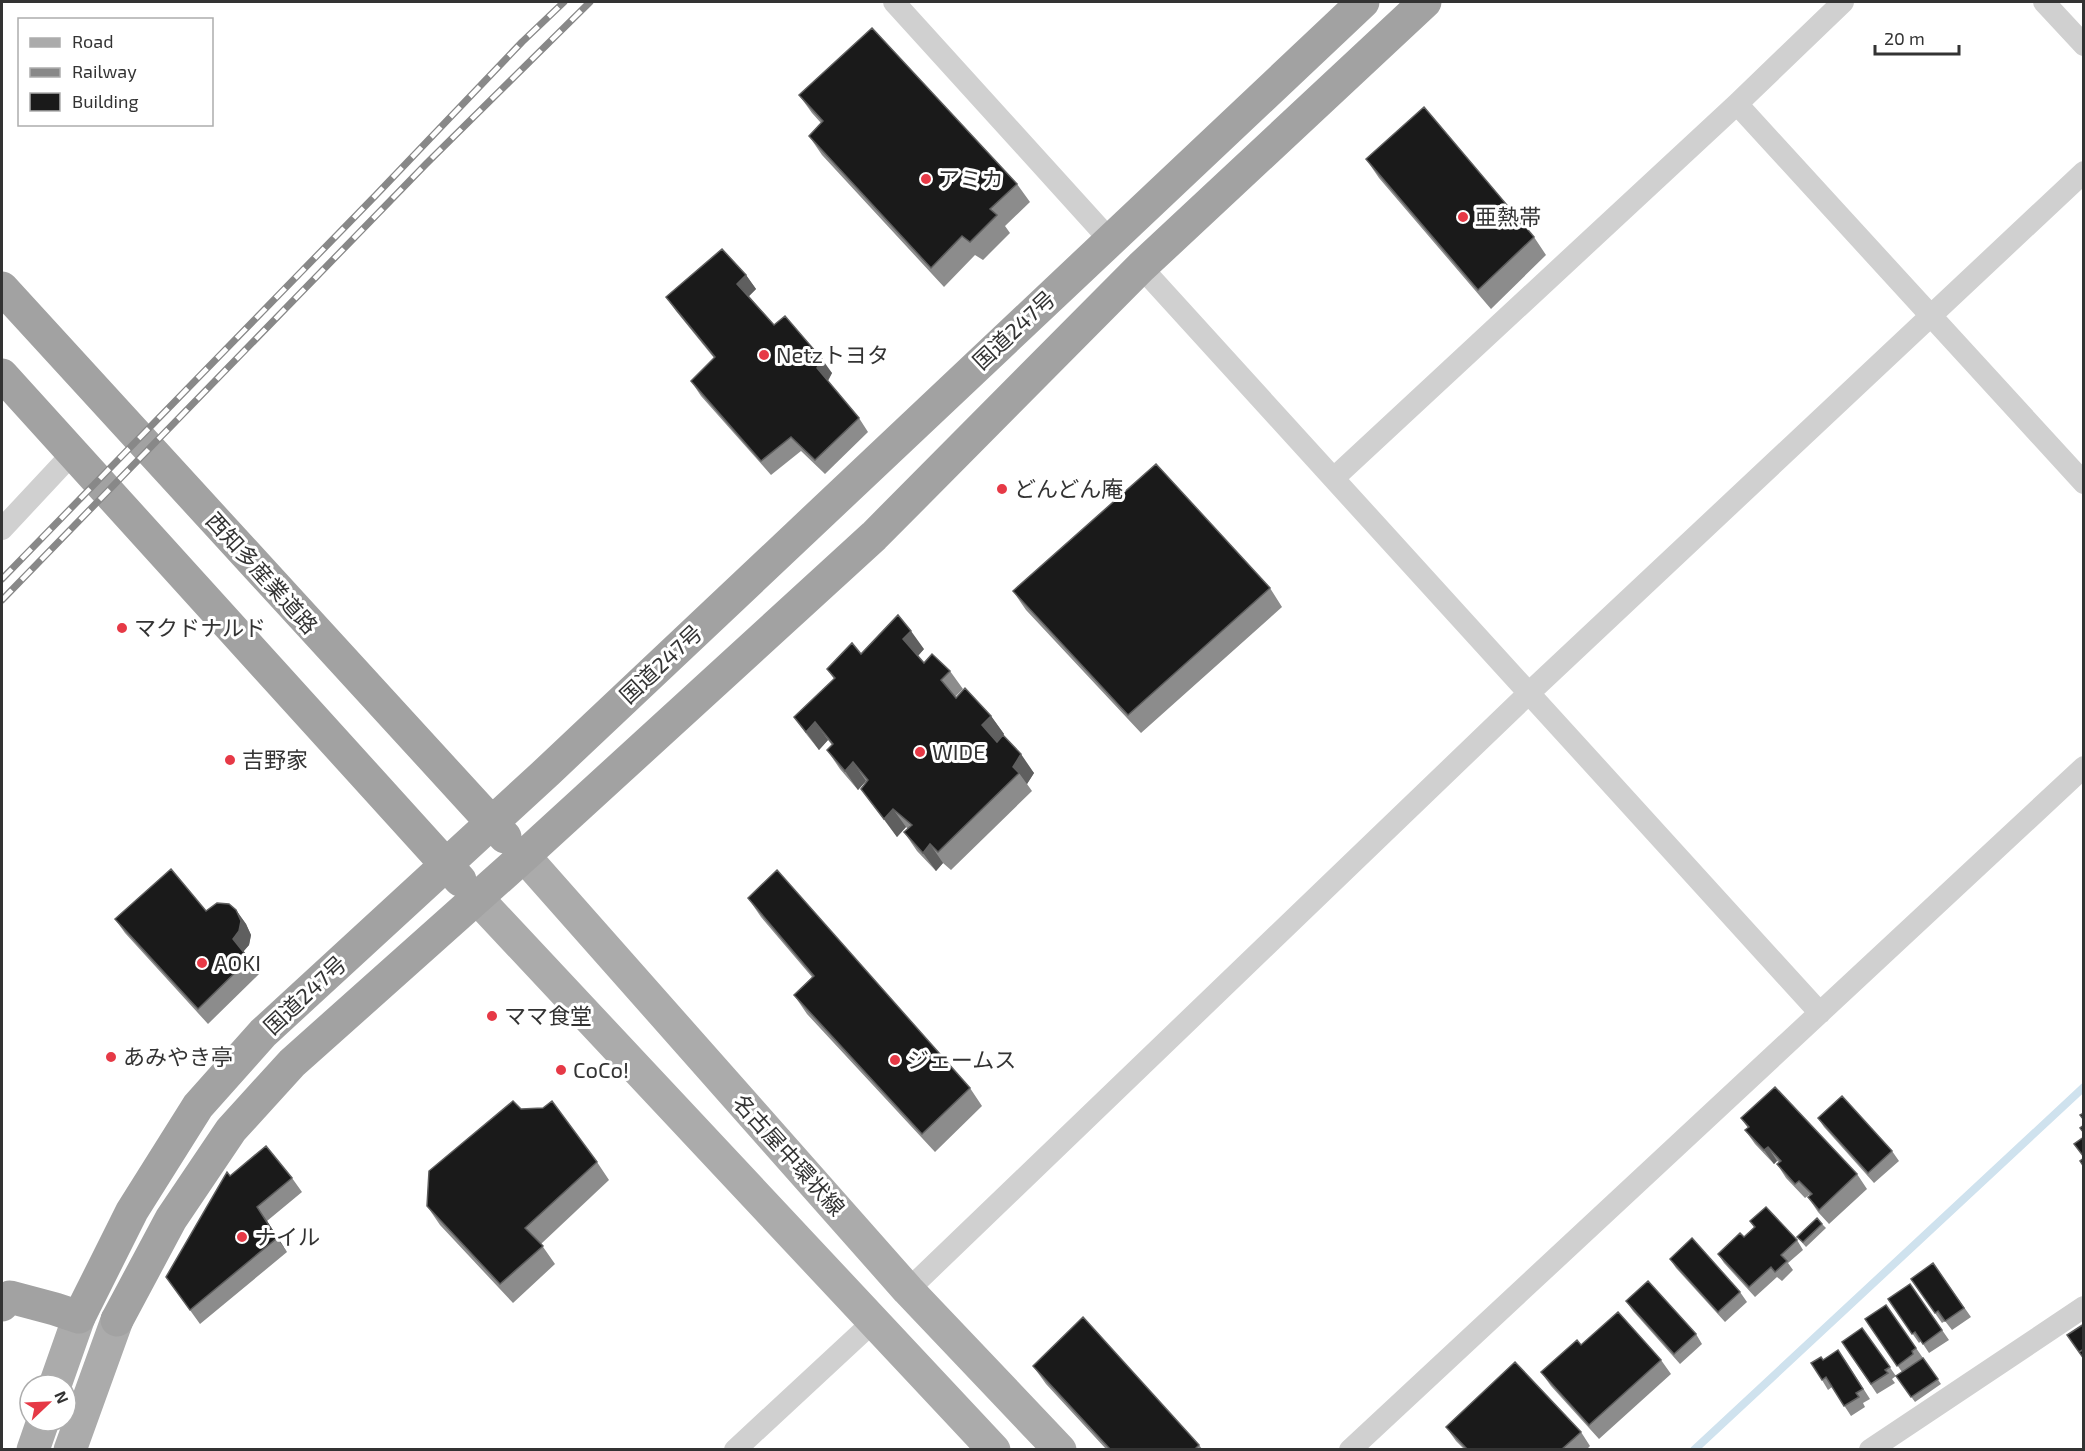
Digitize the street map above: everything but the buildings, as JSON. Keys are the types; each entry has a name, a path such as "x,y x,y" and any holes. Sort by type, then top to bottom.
{"highway":[{"name":"国道247号","path":"79,1317 132,1211 198,1106 263,1033 445,863 548,771 1109,239 1364,2"},
{"name":"国道247号","path":"117,1320 171,1220 231,1130 292,1063 524,856 874,536 1141,267 1425,2"},
{"name":"西知多産業道路","path":"2,288 524,856"},
{"path":"2,375 476,897"},
{"path":"2,1305 10,1297 79,1317"}],"main road":[{"name":"名古屋中環状線","path":"524,856 908,1290 1060,1449"},
{"path":"476,897 994,1449"},
{"path":"59,1373 79,1317"},
{"path":"70,1449 117,1320"},
{"path":"33,1449 39,1433"}],"street":[{"path":"894,2 1109,239"},
{"path":"1334,478 1737,104 1843,2"},
{"path":"2044,2 2084,45"},
{"path":"1737,104 2084,483"},
{"path":"908,1290 1529,693 2084,172"},
{"path":"1141,267 1820,1013"},
{"path":"2,529 72,454"},
{"path":"1350,1449 2084,767"},
{"path":"1870,1449 2084,1306"},
{"path":"735,1449 873,1322"}],"waterway":[{"path":"1694,1450 2084,1087"}],"railway":[{"path":"2,579 522,42 564,2"},
{"path":"2,600 426,164 590,2"}],"place":[{"name":"アミカ","path":"926,179"},
{"name":"亜熱帯","path":"1463,217"},
{"name":"Netzトヨタ","path":"764,355"},
{"name":"どんどん庵","path":"1002,489"},
{"name":"マクドナルド","path":"122,628"},
{"name":"WIDE","path":"920,752"},
{"name":"吉野家","path":"230,760"},
{"name":"AOKI","path":"202,963"},
{"name":"ママ食堂","path":"492,1016"},
{"name":"あみやき亭","path":"111,1057"},
{"name":"ジェームス","path":"895,1060"},
{"name":"CoCo!","path":"561,1070"},
{"name":"ナイル","path":"242,1237"}]}
